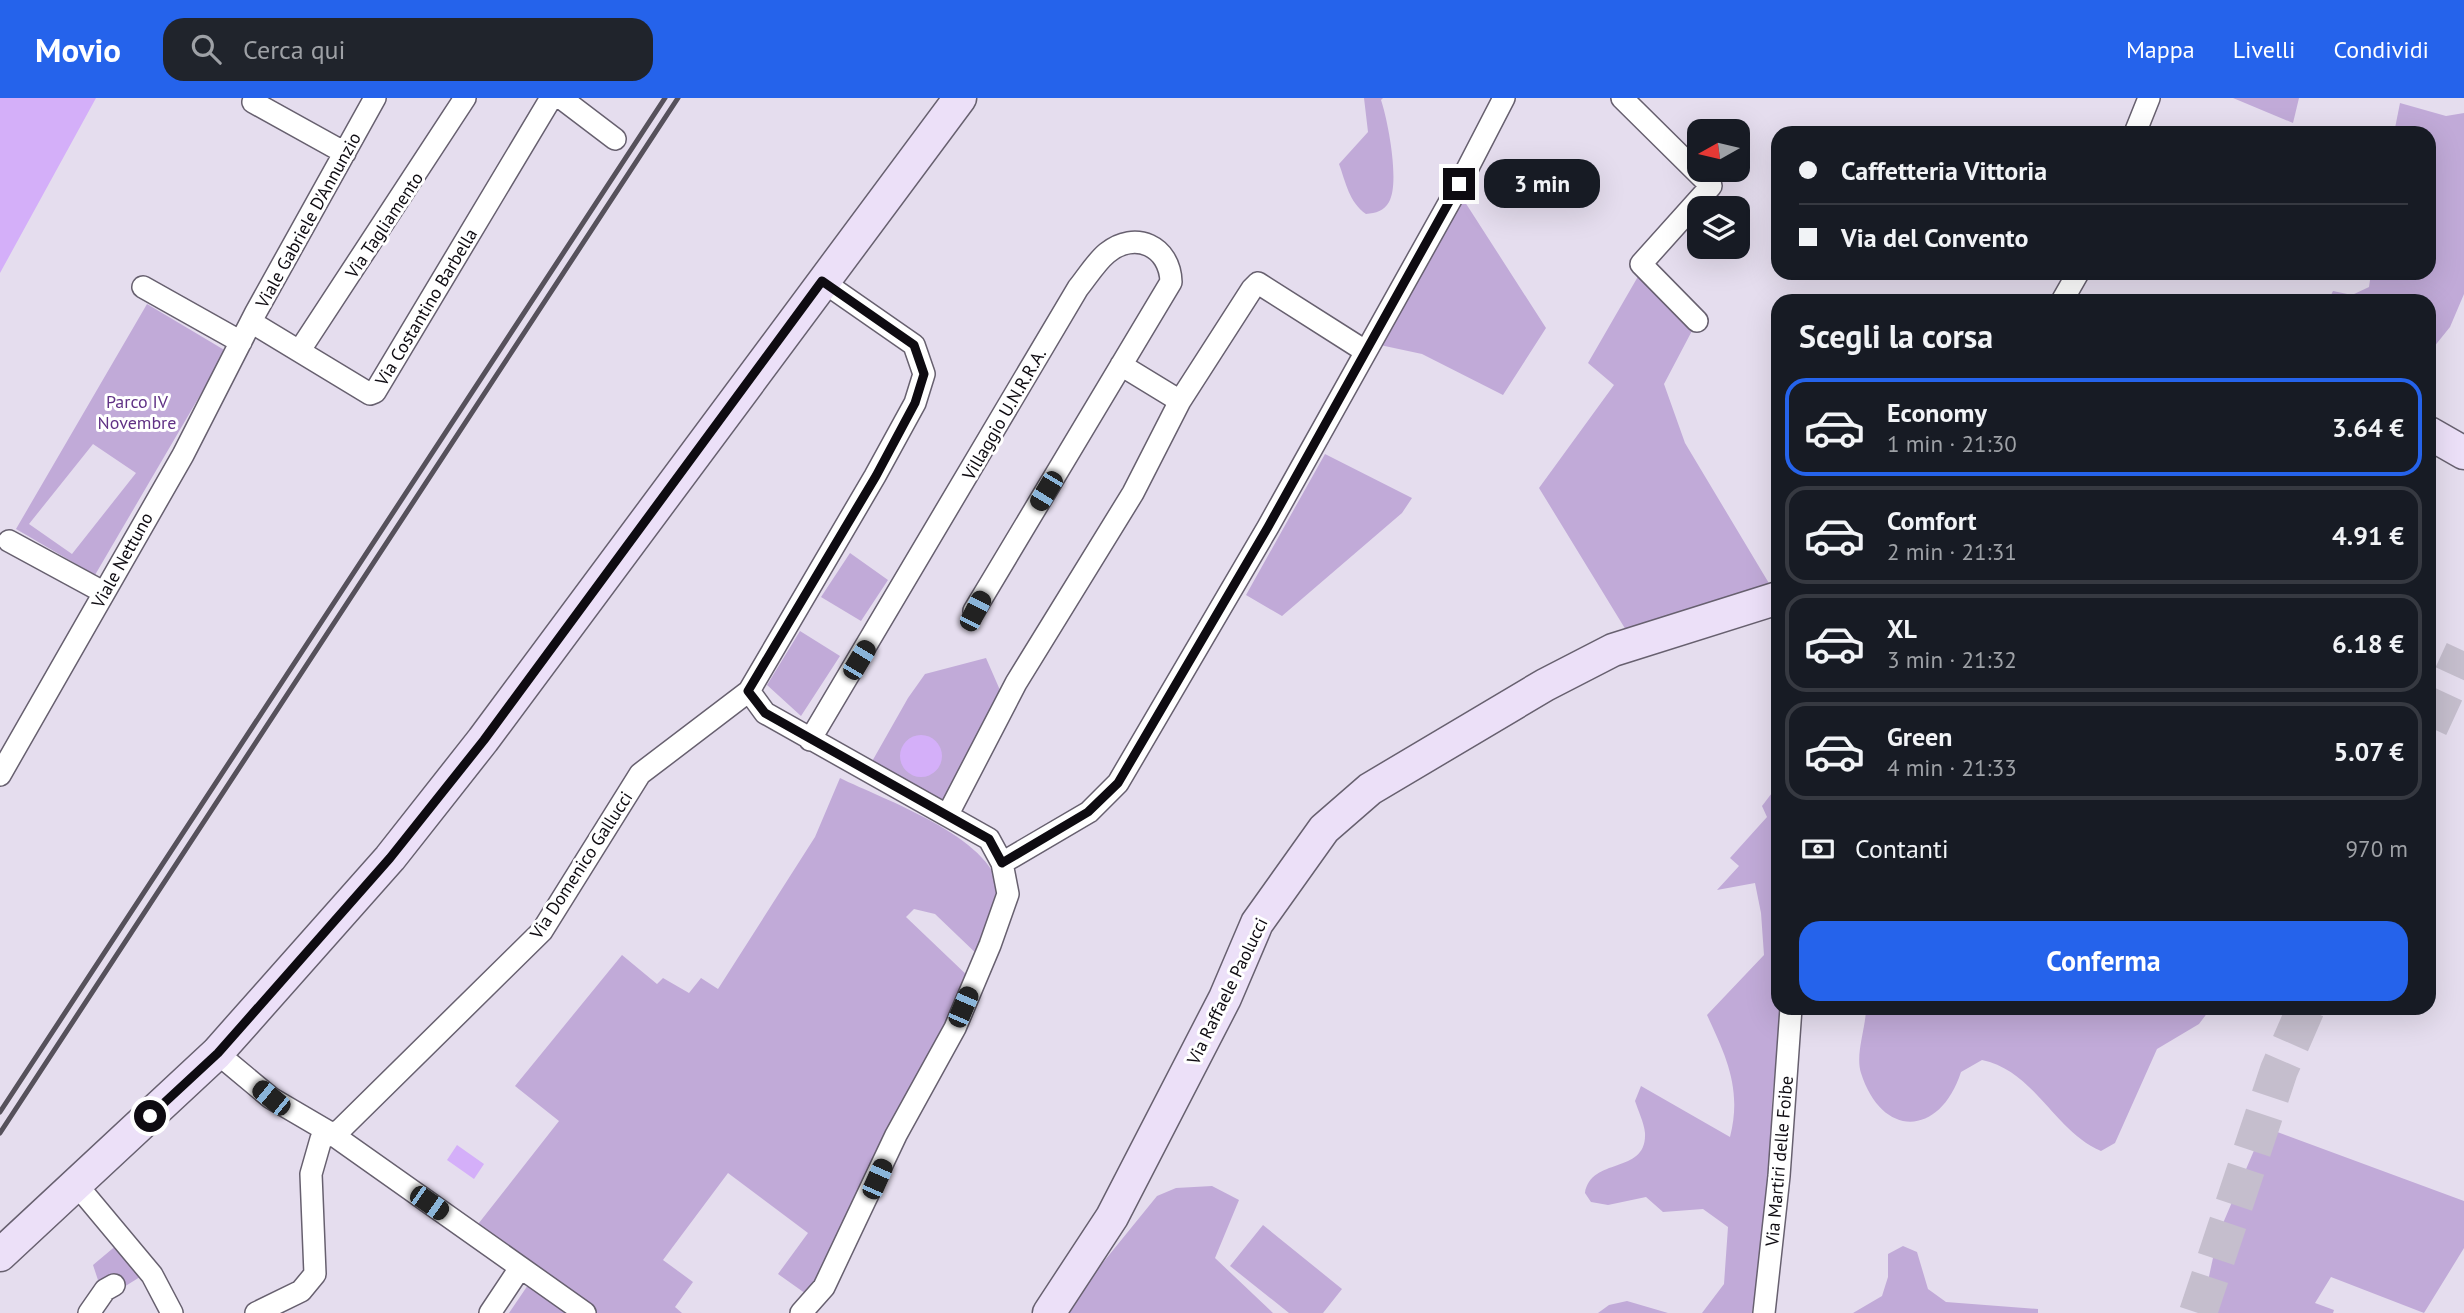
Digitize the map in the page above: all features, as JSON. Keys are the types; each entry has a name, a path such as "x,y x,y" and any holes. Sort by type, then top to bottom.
{"main road":[{"path":"0,1255 218,1053 390,858 484,740 960,98"},
{"path":"2436,437 2464,453"},
{"name":"Via Raffaele Paolucci","path":"1049,1313 1112,1217 1225,998 1257,923 1324,829 1370,789 1545,685 1614,650 1771,600"}],"street":[{"name":"Viale Gabriele D'Annunzio","path":"241,342 375,98"},
{"name":"Via Tagliamento","path":"300,350 465,98"},
{"name":"Via Costantino Barbella","path":"251,322 370,394 375,392 551,98"},
{"path":"561,98 615,139"},
{"path":"1002,863 1088,812 1118,783 1268,527 1504,98"},
{"path":"1622,98 1711,186 1641,264 1697,321"},
{"path":"2138,126 2149,98"},
{"path":"253,102 345,153"},
{"name":"Villaggio U.N.R.R.A.","path":"810,740 1078,288 1107,253 1118,247 1142,243 1160,251 1166,259 1171,282 975,611"},
{"path":"801,1313 824,1287 896,1135 955,1028 1008,894 1002,863 989,839 765,713 748,691 876,476 915,403 924,374 914,345 822,281"},
{"path":"948,814 1016,683 1133,493 1180,401 1258,283 1365,351"},
{"path":"143,287 241,342"},
{"name":"Viale Nettuno","path":"0,775 183,455 241,342"},
{"path":"1121,365 1180,401"},
{"path":"9,541 103,592"},
{"name":"Via Domenico Gallucci","path":"330,1132 340,1130 542,931 640,774 748,691"},
{"name":"Via Martiri delle Foibe","path":"1764,1313 1779,1176 1790,1015"},
{"path":"218,1053 271,1098 330,1132 585,1313"},
{"path":"256,1313 301,1291 315,1274 311,1174 321,1139 330,1132"},
{"path":"76,1184 152,1275 172,1313"},
{"path":"490,1313 520,1268"},
{"path":"89,1313 105,1290 114,1285"}],"green space":[{"path":"1364,98 1383,98 1381,100 1390,136 1393,167 1389,202 1385,208 1366,214 1352,198 1339,164 1368,132"},
{"path":"2233,98 2299,98 2293,123"},
{"path":"2400,103 2446,116 2464,113 2464,294 2450,327 2436,344 2436,294 2354,294 2369,287 2370,280 2436,280 2436,126 2395,126"},
{"path":"1463,199 1546,328 1503,395 1422,354 1380,345"},
{"path":"1640,273 1694,327 1664,384 1685,443 1770,585 1629,635 1539,488 1614,385 1588,363"},
{"name":"Parco IV Novembre","path":"147,304 226,351 95,575 16,529","holes":["93,444 136,473 72,554 29,524"]},
{"path":"1325,454 1412,498 1402,513 1282,616 1246,595"},
{"path":"850,553 888,580 861,621 821,597"},
{"path":"800,631 840,656 801,716 767,685"},
{"path":"986,658 1003,697 947,809 870,765 908,698 925,674"},
{"path":"840,778 933,822 978,853 992,871 999,890 996,914 981,958 935,914 914,909 906,917 971,979 809,1296 778,1274 808,1233 728,1173 663,1260 693,1282 675,1307 682,1313 591,1313 475,1228 559,1121 515,1086 622,955 657,984 663,978 689,993 701,978 718,989 815,837"},
{"path":"1771,794 1771,1015 1780,1015 1772,1101 1769,1210 1752,1313 1702,1313 1724,1284 1728,1227 1703,1209 1663,1212 1646,1197 1608,1205 1591,1202 1585,1193 1589,1182 1597,1174 1628,1161 1637,1155 1643,1146 1645,1133 1635,1101 1641,1086 1730,1137 1733,1089 1726,1060 1707,1015 1764,955 1761,913 1755,883 1717,890 1739,866 1730,858 1767,817 1762,806"},
{"path":"2206,1015 2199,1024 2157,1049 2115,1143 2101,1151 2070,1130 2031,1088 2016,1076 2000,1066 1982,1060 1961,1072 1952,1093 1939,1109 1926,1118 1911,1122 1896,1119 1883,1110 1870,1095 1861,1073 1859,1058 1866,1016"},
{"path":"2264,1127 2464,1201 2464,1248 2424,1313 2331,1277 2315,1303 2334,1310 2333,1313 2201,1313 2218,1235"},
{"path":"1212,1186 1239,1200 1215,1258 1273,1313 1062,1313 1157,1196 1176,1188"},
{"path":"1263,1225 1342,1289 1323,1313 1289,1313 1230,1266"},
{"path":"118,1244 140,1277 119,1290 98,1280 93,1265"},
{"path":"1903,1246 1917,1252 1928,1289 1946,1302 2038,1309 2038,1313 1853,1313 1882,1296 1888,1277 1888,1254"},
{"path":"528,1285 567,1313 509,1313"},
{"path":"1627,1301 1668,1313 1598,1313 1609,1305"}],"shaded area":[{"path":"0,98 96,98 0,273"},
{"path":"921,735 936,741 942,756 936,771 921,777 906,771 900,756 906,741"},
{"path":"457,1145 484,1164 474,1179 447,1160"}],"tunnel":[{"path":"2436,712 2464,651"},
{"path":"2198,1313 2279,1070 2303,1015"}],"railway":[{"path":"0,1112 665,98"},
{"path":"0,1133 678,98"}],"route":[{"path":"150,1116 218,1053 390,858 484,740 822,281 914,345 924,374 915,403 876,476 748,691 765,713 989,839 1002,863 1088,812 1118,783 1268,527 1459,184"}]}
